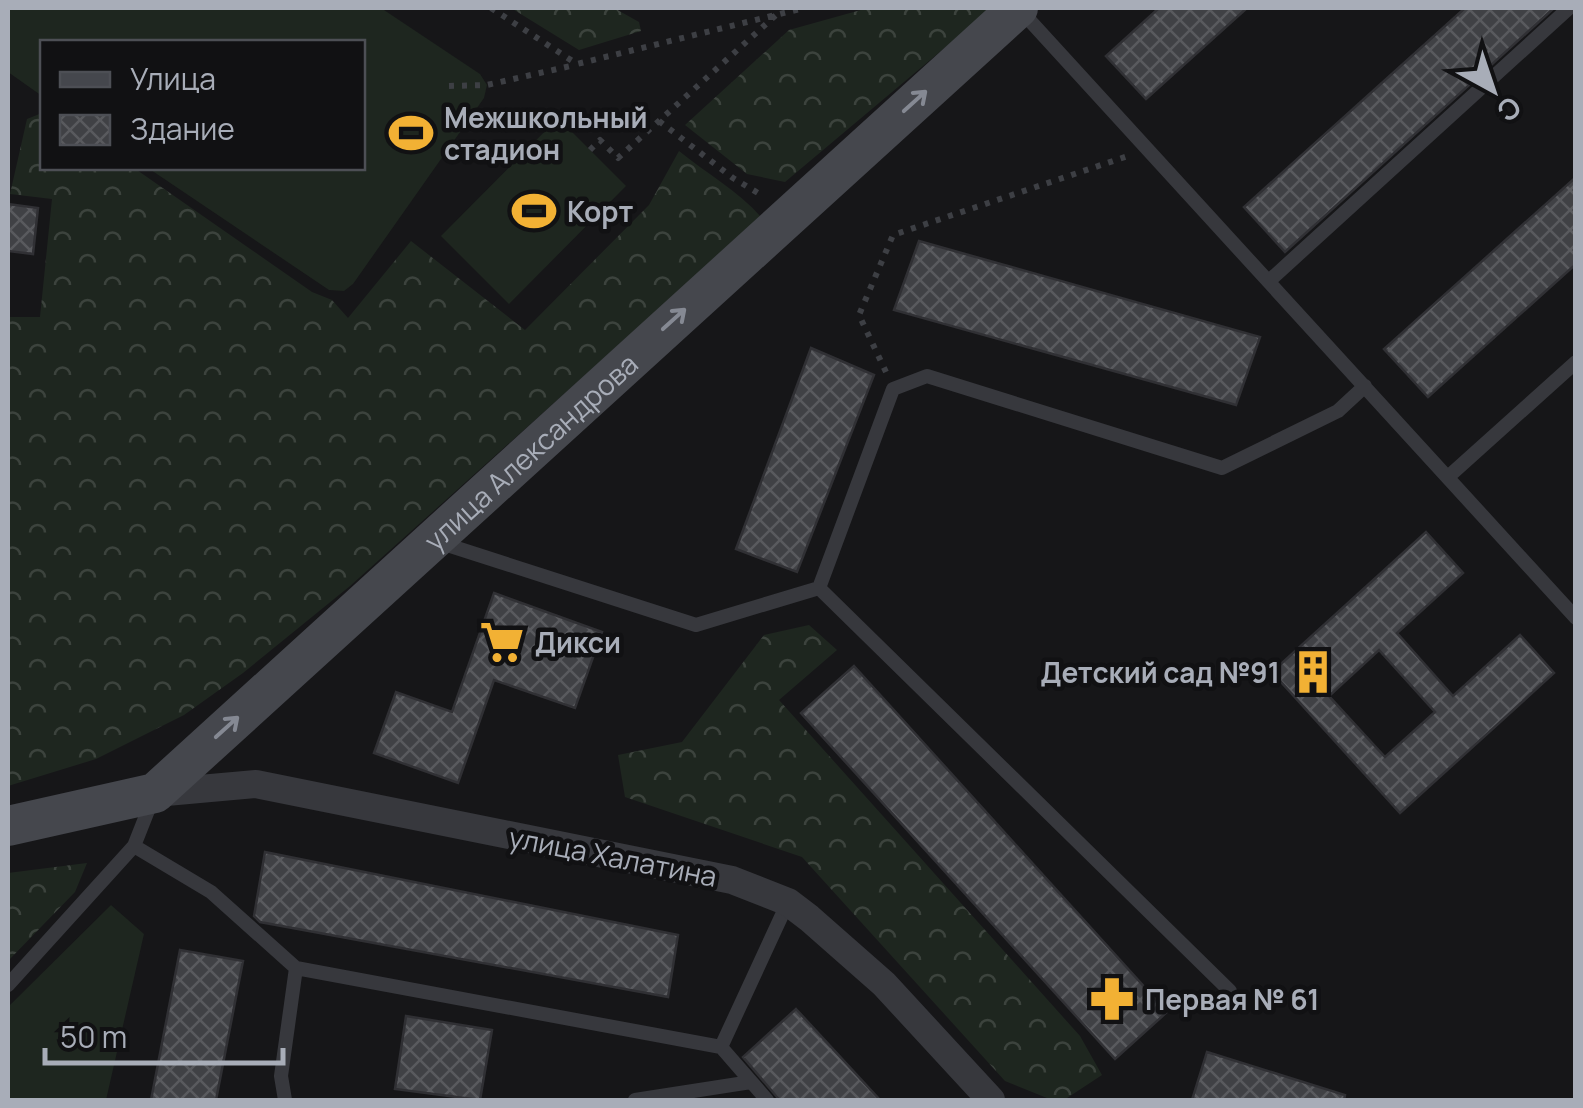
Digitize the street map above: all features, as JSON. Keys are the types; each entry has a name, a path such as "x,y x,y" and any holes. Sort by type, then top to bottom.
{"street":[{"name":"улица Александрова","path":"8,826 155,793 1018,8"},
{"name":"улица Халатина","path":"155,793 256,784 732,880 788,902 884,984 991,1100"}],"lane":[{"path":"1018,8 1576,618"},
{"path":"1269,281 1569,8"},
{"path":"1448,477 1576,362"},
{"path":"819,588 894,389 927,376 1222,468 1338,412 1365,386"},
{"path":"432,540 696,625 819,588"},
{"path":"819,588 1230,991"},
{"path":"8,985 134,846 155,793"},
{"path":"134,846 211,892 296,968 720,1048 767,1100"},
{"path":"720,1048 788,902"},
{"path":"286,1100 281,1076 296,968"},
{"path":"634,1100 751,1082"}],"path":[{"path":"491,8 577,64"},
{"path":"449,86 486,85 804,8"},
{"path":"590,150 600,140 618,158 777,14"},
{"path":"659,121 734,178 766,197 785,218"},
{"path":"894,389 859,315 893,236 1148,150"}],"green space":[{"name":"Межшкольный стадион","path":"8,8 381,8 480,74 487,85 484,98 353,284 344,291 329,290 151,170 365,170 365,40 40,40 40,95 8,72"},
{"path":"511,8 614,8 639,22 641,31 579,50"},
{"path":"868,8 992,8 785,182 747,174 685,125 789,30"},
{"path":"40,114 40,170 137,170 312,292 332,300 348,318 411,241 525,330 649,205 679,151 761,217 350,586 243,673 184,715 96,759 8,786 8,317 40,317 52,199 10,194 27,119"},
{"name":"Корт","path":"558,118 626,186 509,304 441,236"},
{"path":"809,625 837,650 779,700 1080,1036 1102,1075 1064,1100 1052,1100 1005,1081 802,857 625,797 618,755 682,742 764,635"},
{"path":"87,863 75,892 8,961 8,873"},
{"path":"111,905 144,934 106,1100 8,1100 8,1007"}],"building":[{"path":"1159,8 1247,8 1146,99 1106,56"},
{"path":"1465,8 1554,8 1285,252 1244,207"},
{"path":"1576,177 1576,264 1428,397 1384,349"},
{"path":"8,204 38,208 33,254 8,251"},
{"path":"919,241 1260,337 1236,405 894,310"},
{"path":"811,348 874,375 797,572 736,549"},
{"name":"Детский сад №91","path":"1426,532 1463,573 1397,633 1453,696 1520,635 1554,673 1400,813 1272,672","holes":["1379,650 1435,712 1385,757 1329,696"]},
{"path":"494,593 602,632 575,708 494,680 458,783 374,753 396,692 452,712"},
{"path":"854,666 1167,1012 1115,1059 801,713"},
{"path":"265,852 678,935 668,997 260,922 254,916"},
{"path":"180,950 243,961 216,1100 151,1100"},
{"path":"796,1009 880,1100 777,1097 743,1057"},
{"path":"406,1016 492,1030 480,1100 395,1089"},
{"path":"1207,1052 1345,1095 1344,1100 1192,1100"}],"place":[{"name":"Межшкольный стадион","path":"411,133"},
{"name":"Корт","path":"534,211"},
{"name":"Дикси","path":"502,642"},
{"name":"Детский сад №91","path":"1313,672"},
{"name":"Первая № 61","path":"1112,999"}]}
